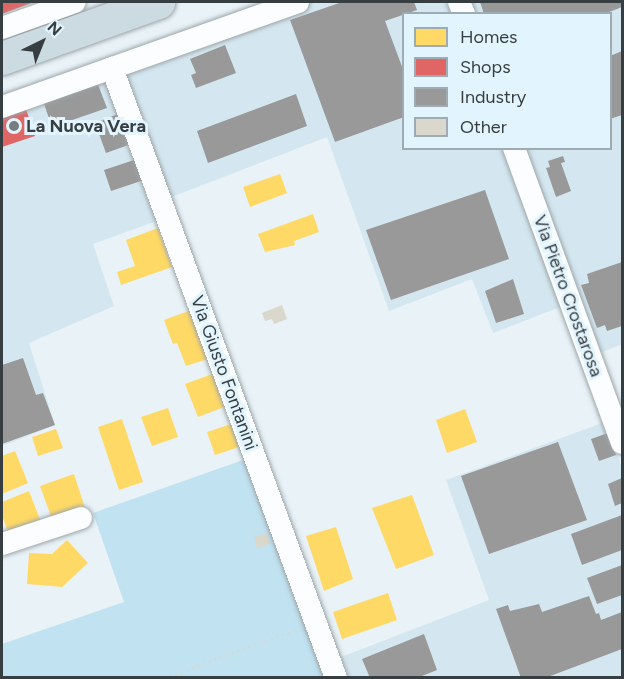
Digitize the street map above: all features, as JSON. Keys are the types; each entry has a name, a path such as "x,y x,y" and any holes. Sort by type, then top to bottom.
{"highway":[{"path":"2,58 158,2"}],"street":[{"path":"2,28 75,2"},
{"path":"2,107 298,2"},
{"name":"Via Giusto Fontanini","path":"112,68 336,678"},
{"name":"Via Pietro Crostarosa","path":"515,150 622,443"},
{"path":"2,544 81,518"}],"path":[{"path":"164,678 316,623"}],"shaded area":[{"path":"314,2 454,2 458,12 402,12 402,150 507,150 565,305 493,333 472,279 389,311 327,137 169,198 122,72"},
{"path":"467,2 622,2 622,344 598,354 522,150 612,150 612,12 471,12"},
{"path":"107,76 162,219 93,244 114,306 29,343 55,425 2,446 2,117"},
{"path":"605,422 622,468 622,677 348,677 341,657 489,600 446,480"},
{"path":"246,459 326,677 2,677 2,644 124,602 93,513"}],"building: Homes":[{"path":"280,174 287,193 250,207 243,187"},
{"path":"313,214 319,232 294,241 295,245 265,252 258,234"},
{"path":"158,228 172,267 121,285 117,272 135,266 126,240"},
{"path":"194,309 211,358 186,366 177,343 173,344 164,320"},
{"path":"215,373 227,406 198,417 185,384"},
{"path":"168,408 178,437 152,446 141,417"},
{"path":"465,409 477,442 447,453 436,420"},
{"path":"122,419 143,482 119,490 98,427"},
{"path":"231,424 239,447 215,455 207,432"},
{"path":"56,429 63,448 38,456 32,437"},
{"path":"15,451 28,483 2,494 2,456"},
{"path":"74,474 85,508 52,519 40,486"},
{"path":"29,491 41,522 9,535 2,515 2,502"},
{"path":"412,495 434,555 396,569 372,508"},
{"path":"336,527 353,579 324,591 306,536"},
{"path":"67,540 88,563 62,587 27,584 29,553 52,554"},
{"path":"388,593 397,620 342,639 333,612"}],"building: Shops":[{"path":"2,2 34,2 2,14"},
{"path":"26,109 35,136 2,147 2,118"}],"building: Industry":[{"path":"342,2 414,2 417,10 402,12 402,15 385,21 402,67 402,118 335,142 290,20"},
{"path":"480,2 622,2 622,7 609,12 483,12"},
{"path":"225,45 236,73 196,88 191,75 196,73 190,59"},
{"path":"622,51 622,115 612,118 612,55"},
{"path":"97,82 107,108 52,127 43,101"},
{"path":"296,94 307,126 208,163 197,131"},
{"path":"123,112 134,143 106,153 95,123"},
{"path":"563,156 565,162 561,163 571,191 556,197 546,168 550,167 548,161"},
{"path":"140,158 147,179 111,191 104,170"},
{"path":"485,190 509,259 391,300 366,230"},
{"path":"622,262 622,326 607,331 605,325 597,328 581,285 589,283 587,274"},
{"path":"513,279 524,314 496,323 485,291"},
{"path":"23,358 36,395 43,393 55,425 2,444 2,365"},
{"path":"608,433 616,455 599,461 591,439"},
{"path":"558,442 587,520 489,554 461,476"},
{"path":"622,478 622,503 615,506 608,484"},
{"path":"622,515 622,550 582,565 571,534"},
{"path":"622,565 622,595 597,604 587,578"},
{"path":"589,596 601,620 622,612 622,649 545,678 521,678 496,609 508,605 510,611 539,604 542,612"},
{"path":"424,634 437,670 417,678 370,678 362,659"}],"building: Other":[{"path":"282,305 287,319 274,324 272,319 265,321 262,313"},
{"path":"267,533 270,544 257,548 254,537"}],"place":[{"name":"La Nuova Vera","path":"14,126"}]}
